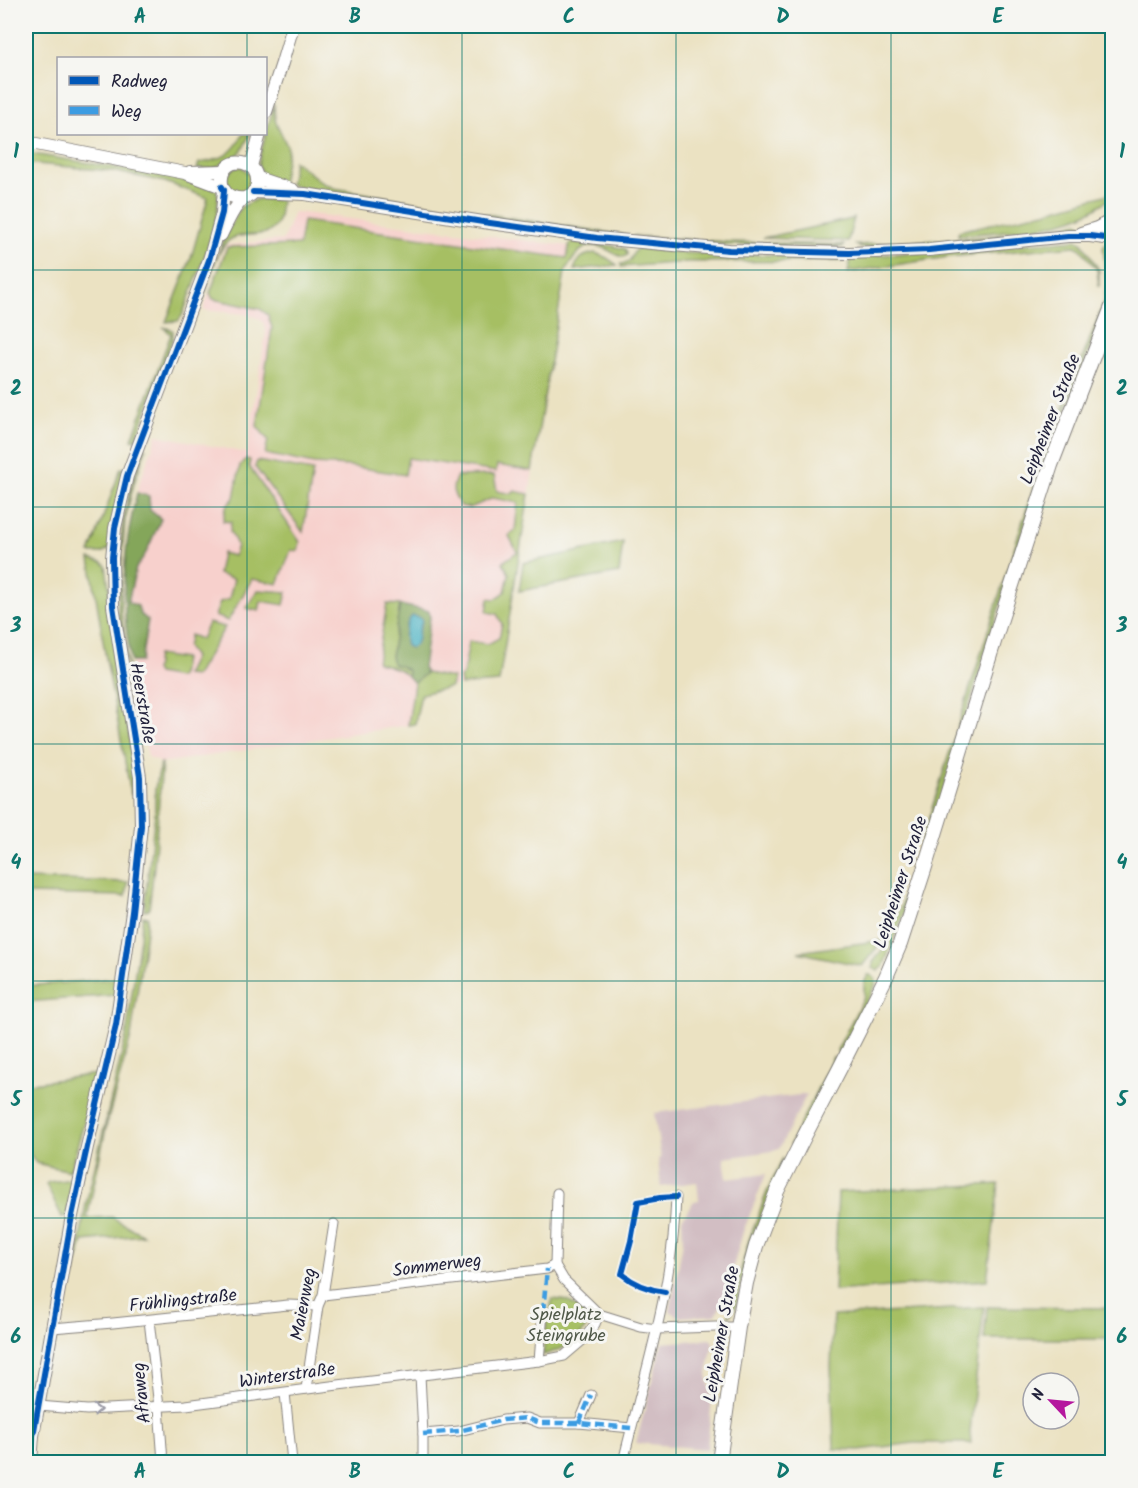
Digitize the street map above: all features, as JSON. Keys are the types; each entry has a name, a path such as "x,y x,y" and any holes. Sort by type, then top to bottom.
{"main road":[{"path":"1111,219 1109,231 1113,239"},
{"name":"Leipheimer Straße","path":"719,1462 738,1327 756,1246 774,1200 804,1137 886,977 900,944 1051,465 1113,307"}],"street":[{"path":"267,109 293,26"},
{"path":"244,164 255,135"},
{"path":"244,164 259,135"},
{"path":"26,142 185,172 224,171"},
{"path":"223,189 221,178 224,171 232,164 244,164 255,171 258,178 257,185 248,195"},
{"path":"185,172 223,189 234,198 248,195 305,194"},
{"path":"258,178 305,194 472,221 597,238 729,250 849,253 929,250 1068,236 1113,239"},
{"name":"Heerstraße","path":"31,1462 33,1436 69,1233 116,1025 141,826 140,777 112,606 112,558 115,528 127,476 208,260 222,213 223,189"},
{"name":"Heerstraße","path":"208,260 234,210 248,195"},
{"path":"1068,236 1097,228 1111,219"},
{"path":"557,1193 555,1265 564,1280 599,1314 625,1323 657,1329 738,1327"},
{"path":"622,1462 665,1292 674,1233 676,1197"},
{"name":"Maienweg","path":"306,1389 318,1306 323,1295 334,1224"},
{"name":"Sommerweg","path":"323,1295 547,1269 555,1265"},
{"name":"Frühlingstraße","path":"52,1328 288,1305 318,1306"},
{"path":"539,1361 543,1312"},
{"name":"Winterstraße","path":"39,1406 87,1410 186,1405 539,1361 564,1356 584,1339 599,1314"},
{"name":"Afraweg","path":"149,1320 163,1462"},
{"path":"420,1376 423,1462"},
{"path":"285,1393 292,1462"},
{"path":"579,1423 591,1395"},
{"path":"423,1434 459,1431 503,1420 527,1418 540,1423 579,1423 631,1428"}],"shaded area":[{"path":"294,212 569,246 499,682 461,685 421,693 415,724 162,763 148,757 133,677 125,612 124,565 130,520 139,484 157,435 247,453 266,332 263,322 245,314 203,310 226,245 283,240"},
{"path":"807,1094 779,1149 724,1158 727,1179 766,1174 743,1232 724,1299 716,1315 680,1317 670,1311 683,1242 682,1219 694,1201 699,1200 697,1182 661,1187 658,1159 661,1158 654,1113"},
{"path":"710,1339 713,1342 707,1374 712,1399 707,1449 636,1443 662,1343"}],"green space":[{"path":"274,104 275,120 288,148 282,184 261,173 258,163"},
{"path":"242,135 250,135 237,156 214,168 197,169 199,163 220,158 235,147"},
{"path":"26,153 183,178 216,189 217,215 212,233 193,289 178,321 166,322 191,258 208,198 165,182 112,171 26,163"},
{"path":"294,161 323,183 334,188 624,235 621,237 333,194 290,185"},
{"path":"242,167 252,176 250,189 243,194 229,191 226,178 233,168"},
{"path":"1112,193 1112,197 1092,210 1056,224 958,235 959,231 1045,212"},
{"path":"257,199 281,200 277,223 267,232 239,236 227,242 216,261 202,302 202,295 226,234 241,207"},
{"path":"854,218 848,241 763,238 852,219"},
{"path":"303,221 567,258 572,242 625,249 627,255 624,257 598,246 586,247 581,250 565,272 532,471 497,465 496,472 408,458 405,475 349,466 314,464 265,454 268,440 257,426 272,328 268,315 260,309 213,299 210,293 227,247 299,245"},
{"path":"1078,222 1082,226 1080,229 998,238 889,247 861,248 856,245 1018,234"},
{"path":"633,236 730,242 844,245 843,247 729,245"},
{"path":"1077,240 1082,242 1099,270 1099,287 1097,270 1081,249 1075,246 948,257 848,272 851,259 855,257"},
{"path":"1105,244 1112,248 1112,290 1040,477 907,905 883,967 878,970 873,968 873,962 888,943 902,903 1037,476 1104,302 1107,284 1103,247"},
{"path":"638,248 688,253 837,257 844,261 689,262 621,267 621,264 630,261"},
{"path":"595,253 617,265 574,270 582,258"},
{"path":"163,327 173,331 173,338 136,440 132,439 171,334"},
{"path":"144,448 146,449 134,483 125,520 121,566 121,613 129,674 118,613 119,566 123,520 132,482"},
{"path":"246,459 250,460 249,466 300,542 298,551 291,550 278,584 252,579 228,621 215,616 220,602 229,599 234,579 218,574 222,553 234,556 237,545 230,531 231,522 223,521 226,507 234,498 240,465"},
{"path":"257,461 313,471 303,532 255,467"},
{"path":"121,468 127,469 109,549 101,553 90,553"},
{"path":"494,475 497,491 529,494 499,682 461,685 460,677 463,675 469,641 488,644 499,638 502,624 497,614 487,612 489,598 495,599 505,592 509,574 503,562 517,552 509,536 515,530 518,503 493,498 470,508 461,506 454,495 453,488 457,476"},
{"path":"137,493 149,496 150,510 161,519 146,553 136,568 128,602 138,606 140,614 148,620 141,662 131,662 124,580 130,522"},
{"path":"623,542 619,573 519,591 523,563"},
{"path":"90,559 106,566 136,788 131,794 105,653"},
{"path":"258,590 287,592 284,605 261,601 259,611 246,608"},
{"path":"387,604 400,605 391,656 392,661 408,671 408,676 400,670 377,662"},
{"path":"400,605 429,611 423,668 426,673 414,683 406,669 393,664 391,656"},
{"path":"208,623 225,627 196,676 185,675 194,657 187,647 190,635 201,639"},
{"path":"157,655 184,659 181,675 178,678 157,674 155,670"},
{"path":"426,673 453,678 451,687 421,694 415,724 408,725 414,683"},
{"path":"161,763 154,866 149,909 144,910 155,813 155,788"},
{"path":"26,879 128,882 126,896 26,894"},
{"path":"143,916 148,917 131,1036 107,1123 87,1218 112,1217 143,1235 83,1241 73,1279 86,1204 126,1036"},
{"path":"883,940 862,966 798,952"},
{"path":"868,975 875,978 875,986 839,1056 837,1050 864,997 864,983"},
{"path":"117,978 116,995 26,1002 26,986"},
{"path":"833,1057 836,1064 799,1135 790,1145"},
{"path":"98,1074 70,1171 36,1163 26,1148 26,1084"},
{"path":"783,1158 782,1169 751,1251 736,1304 728,1318 749,1240"},
{"path":"74,1179 67,1215 62,1217 46,1184"},
{"path":"999,1184 987,1280 834,1291 838,1192"},
{"name":"Spielplatz Steingrube","path":"552,1299 568,1301 590,1317 578,1338 559,1350 543,1355 547,1318 550,1316"},
{"path":"984,1307 970,1432 971,1443 914,1443 859,1450 834,1449 831,1367 833,1316"},
{"path":"987,1307 1112,1308 1112,1339 984,1339"}],"water":[{"path":"412,616 422,620 417,642 411,648 406,646 405,634"}],"marked path":[{"path":"543,1312 547,1269"},
{"path":"579,1423 591,1395"},
{"path":"423,1434 459,1431 503,1420 527,1418 540,1423 579,1423 631,1428"}],"cycle path":[{"path":"31,1462 33,1436 72,1216 116,1025 141,826 140,777 113,606 112,558 115,528 127,476 209,260 222,213 224,190 222,187"},
{"path":"253,192 305,194 597,238 729,250 849,253 929,250 1068,236 1112,239"},
{"path":"665,1292 642,1286 622,1274 638,1202 676,1197"}]}
